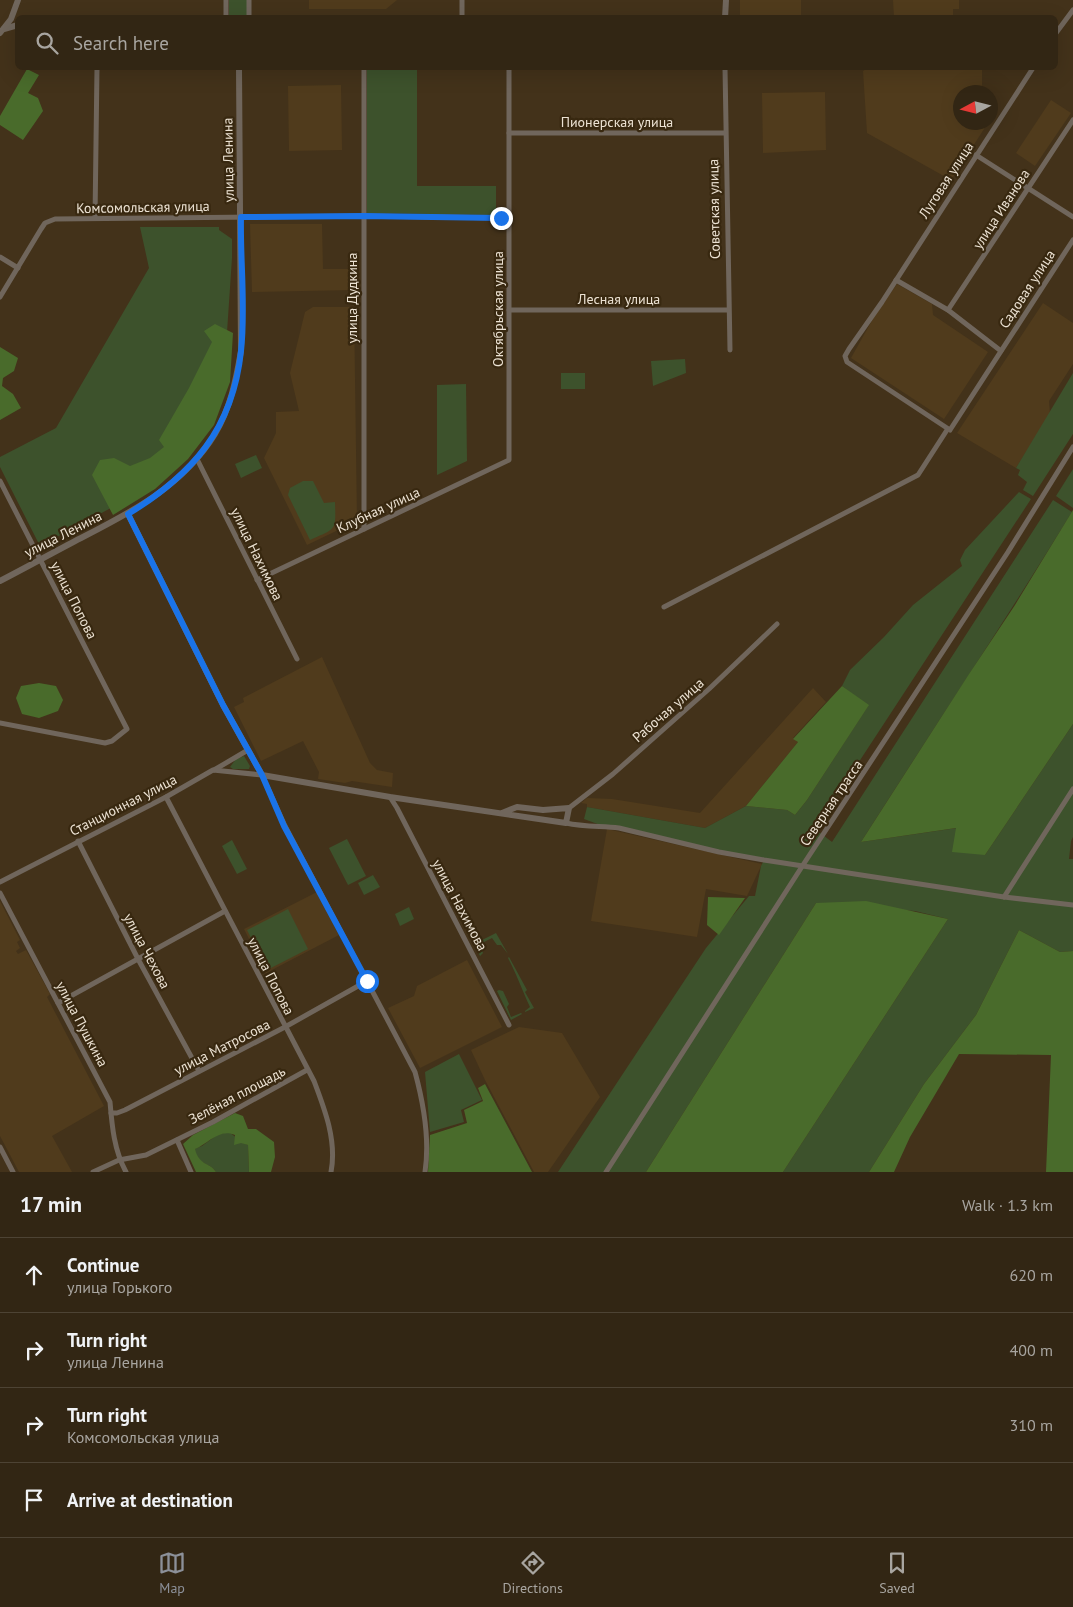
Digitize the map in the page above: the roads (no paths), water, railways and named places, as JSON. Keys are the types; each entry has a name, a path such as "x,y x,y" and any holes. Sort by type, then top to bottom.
{"street":[{"path":"226,0 226,15"},
{"path":"249,0 249,15"},
{"path":"462,0 462,15"},
{"path":"725,15 726,0"},
{"path":"1,31 11,19 18,4"},
{"path":"1058,31 1071,19 1073,10"},
{"path":"1,31 15,26"},
{"path":"95,218 96,70"},
{"name":"улица Ленина","path":"0,581 128,514 169,486 197,459 216,434 228,406 236,379 241,351 239,70"},
{"name":"улица Дудкина","path":"364,70 364,529"},
{"name":"Октябрьская улица","path":"509,70 509,460"},
{"name":"Советская улица","path":"725,70 730,350"},
{"name":"Луговая улица","path":"947,430 847,362 845,356 1032,70"},
{"name":"улица Иванова","path":"948,310 1073,120"},
{"name":"Пионерская улица","path":"509,133 725,133"},
{"path":"976,154 1073,217"},
{"name":"Комсомольская улица","path":"0,297 41,229 55,219 364,216 509,218"},
{"name":"Садовая улица","path":"664,607 918,475 947,430 950,430 1073,240"},
{"path":"0,257 18,268"},
{"path":"896,280 948,310 1001,351"},
{"name":"Лесная улица","path":"509,310 728,310"},
{"name":"Северная трасса","path":"606,1172 803,865 981,593 1073,447"},
{"name":"улица Нахимова","path":"197,459 296,660"},
{"name":"Клубная улица","path":"257,580 509,460"},
{"name":"улица Попова","path":"0,481 127,729 112,741 105,743 0,723"},
{"path":"128,514 223,705 262,775 284,826 415,1072 426,1127 425,1172"},
{"name":"Рабочая улица","path":"569,808 613,774 709,689 777,624"},
{"name":"Станционная улица","path":"0,882 166,797 248,750"},
{"path":"213,770 262,775 583,827 603,826 619,828 719,852 886,880 1073,905"},
{"path":"1004,897 1073,789"},
{"name":"улица Попова","path":"166,797 314,1081 329,1122 332,1146 331,1172"},
{"name":"улица Нахимова","path":"390,797 509,1025"},
{"path":"502,813 517,807 543,810 569,808 566,823"},
{"name":"улица Чехова","path":"78,841 138,959 199,1071"},
{"name":"улица Пушкина","path":"0,893 110,1102 112,1128 119,1160 126,1172"},
{"path":"58,1003 225,912"},
{"name":"улица Матросова","path":"111,1113 125,1110 285,1027 367,981"},
{"name":"Зелёная площадь","path":"93,1172 119,1160 146,1155 213,1122 307,1070"},
{"path":"177,1140 191,1172"},
{"path":"0,1147 13,1172"}]}
